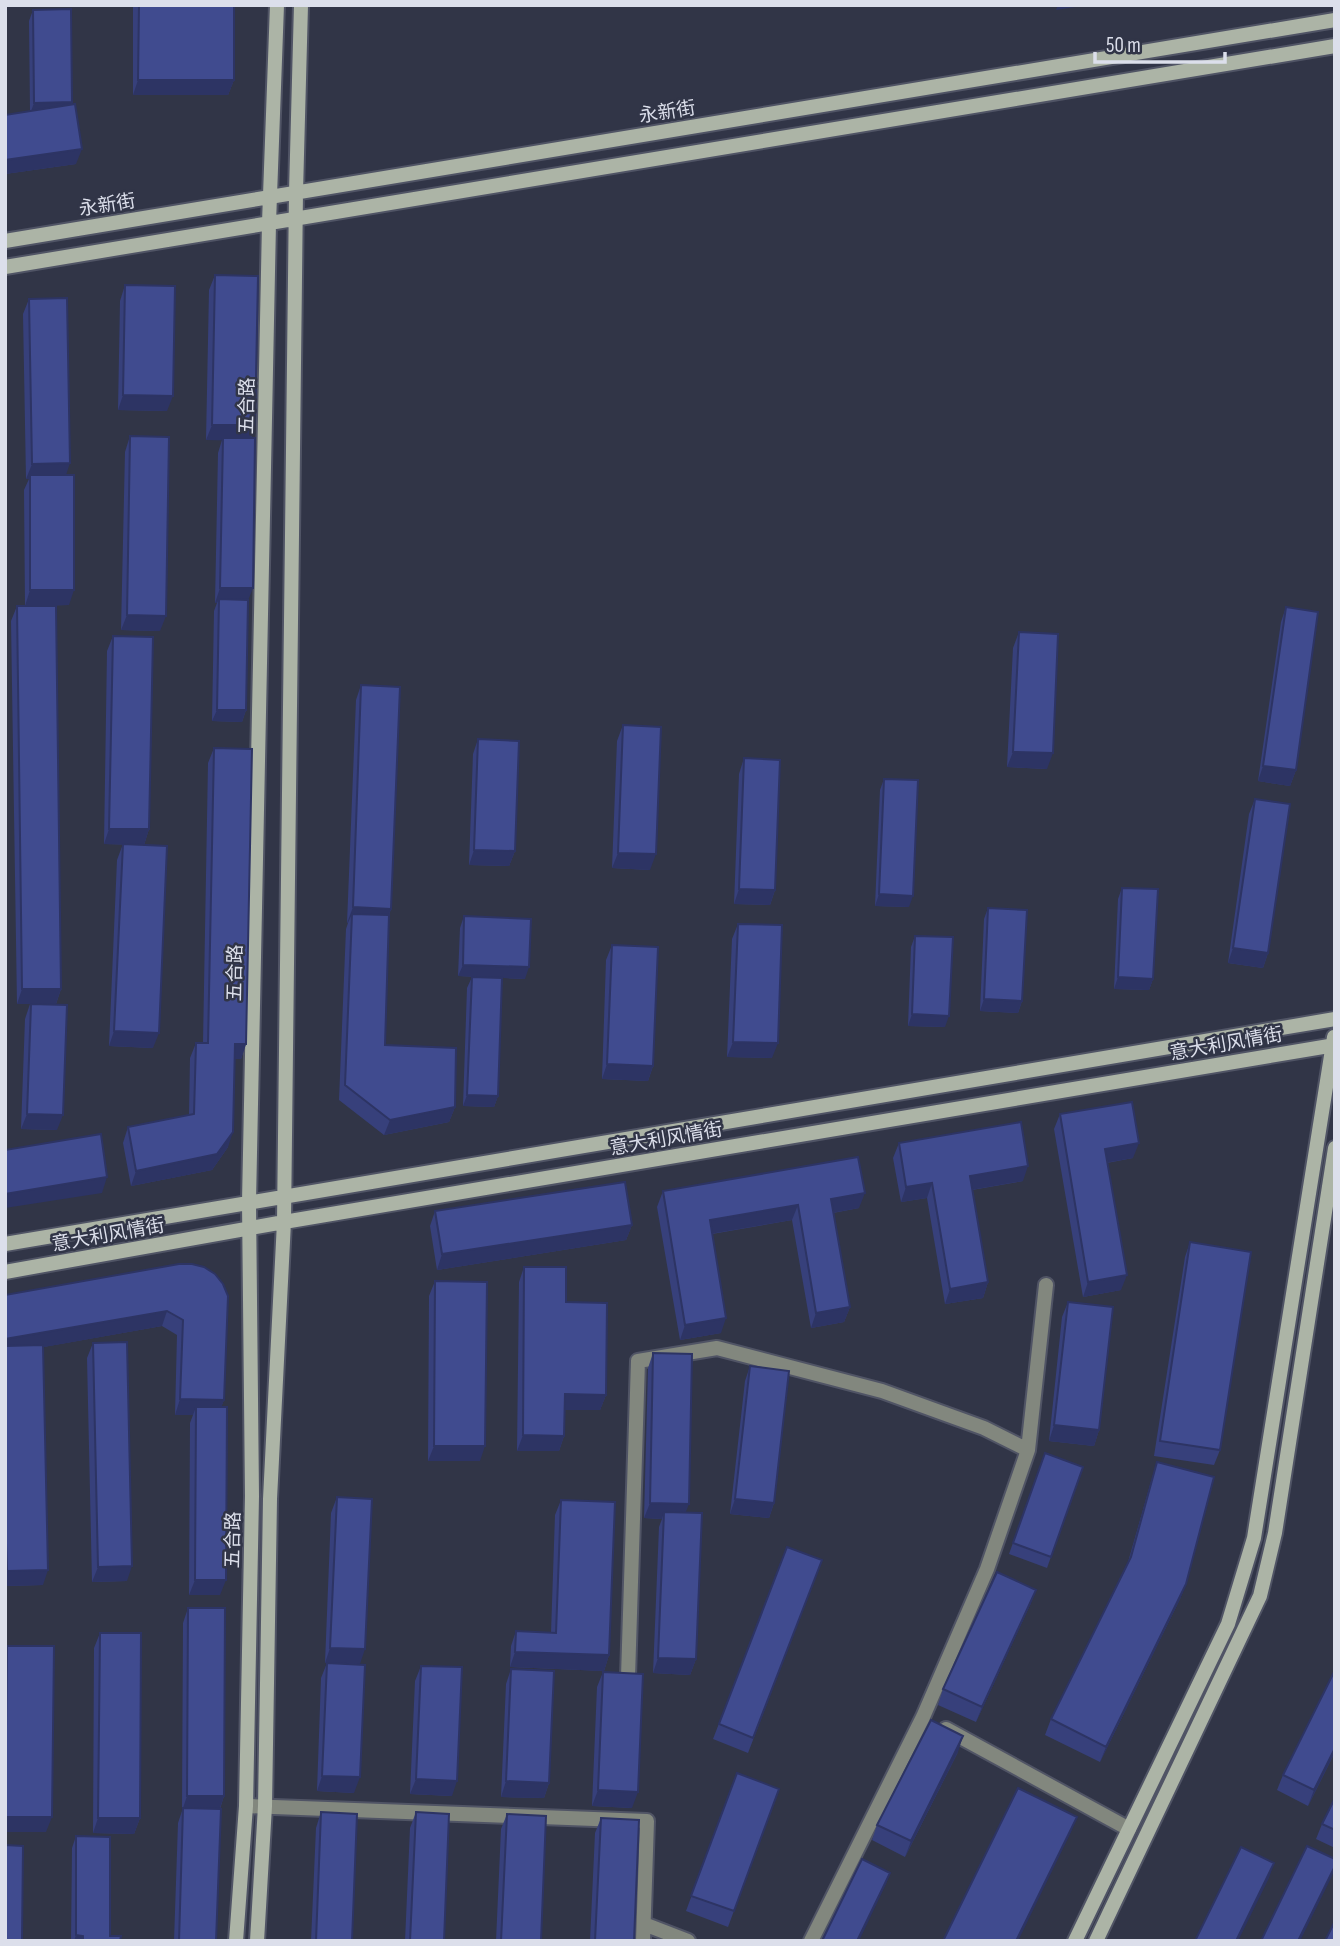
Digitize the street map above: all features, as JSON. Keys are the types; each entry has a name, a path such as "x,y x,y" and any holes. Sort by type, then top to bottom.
{"street":[{"name":"五合路","path":"236,1941 246,1807 252,1496 249,1202 269,223 277,5"},
{"name":"五合路","path":"257,1941 265,1805 270,1499 284,1222 295,219 301,5"},
{"name":"永新街","path":"5,241 1335,20"},
{"path":"5,267 1335,46"},
{"name":"意大利风情街","path":"5,1244 1335,1019"},
{"path":"1075,1941 1228,1624 1251,1548 1334,1042"},
{"name":"意大利风情街","path":"5,1272 1334,1042"},
{"path":"1096,1941 1261,1596 1275,1533 1335,1148"},
{"path":"811,1941 923,1717 987,1569 1028,1450 1046,1285"},
{"path":"628,1677 638,1361 717,1348 882,1391 984,1428 1028,1450"},
{"path":"923,1717 1129,1829"},
{"path":"246,1807 265,1805 647,1821 643,1941"},
{"path":"644,1924 688,1941"}],"building":[{"path":"139,5 234,5 234,80 138,80"},
{"path":"71,9 72,102 34,103 33,10"},
{"path":"75,104 82,149 5,160 5,115"},
{"path":"215,275 258,276 255,425 212,425"},
{"path":"125,285 175,286 173,396 123,395"},
{"path":"67,298 70,463 32,464 29,299"},
{"path":"130,436 169,437 166,616 127,615"},
{"path":"223,438 255,438 253,588 220,588"},
{"path":"30,475 74,475 74,590 30,590"},
{"path":"219,599 248,600 246,710 217,710"},
{"path":"17,606 56,606 61,989 22,989"},
{"path":"1286,607 1318,612 1296,770 1263,766"},
{"path":"1019,632 1058,634 1053,753 1013,752"},
{"path":"113,636 153,637 149,829 109,829"},
{"path":"361,685 400,687 391,909 353,907"},
{"path":"623,725 661,727 656,854 618,853"},
{"path":"478,739 519,741 515,851 474,850"},
{"path":"214,748 252,749 246,1044 235,1044 233,1132 217,1154 136,1171 128,1127 194,1114 196,1043 208,1043"},
{"path":"744,758 780,760 775,890 739,889"},
{"path":"884,779 918,780 913,896 879,894"},
{"path":"1255,799 1290,804 1268,953 1233,948"},
{"path":"123,844 167,846 159,1033 114,1031"},
{"path":"1122,888 1158,889 1153,979 1118,977"},
{"path":"988,908 1027,910 1022,1001 984,999"},
{"path":"352,914 389,915 385,1045 456,1048 455,1107 390,1120 345,1085"},
{"path":"464,916 531,919 529,967 463,965"},
{"path":"738,924 782,925 778,1043 733,1042"},
{"path":"915,936 953,937 949,1016 912,1014"},
{"path":"612,945 658,947 653,1066 607,1064"},
{"path":"472,977 502,978 498,1096 467,1095"},
{"path":"31,1004 67,1005 63,1115 27,1114"},
{"path":"1132,1102 1139,1143 1105,1149 1127,1275 1088,1282 1060,1114"},
{"path":"1021,1122 1028,1166 970,1176 988,1282 950,1289 932,1183 906,1187 899,1143"},
{"path":"101,1134 107,1177 5,1194 5,1150"},
{"path":"858,1157 865,1193 831,1199 850,1307 816,1313 798,1205 710,1220 726,1318 685,1325 663,1191"},
{"path":"625,1182 632,1225 442,1254 435,1211"},
{"path":"1190,1242 1251,1252 1220,1450 1160,1441"},
{"path":"179,1264 204,1267 215,1274 228,1296 224,1400 180,1399 183,1320 167,1311 5,1339 5,1295"},
{"path":"524,1267 566,1267 566,1302 607,1303 606,1395 565,1394 564,1436 523,1435"},
{"path":"435,1281 487,1282 485,1446 434,1446"},
{"path":"1068,1302 1113,1307 1099,1430 1054,1425"},
{"path":"127,1342 132,1566 98,1567 93,1343"},
{"path":"43,1345 48,1570 7,1571 5,1346"},
{"path":"653,1353 692,1354 689,1504 650,1503"},
{"path":"750,1366 789,1371 774,1503 735,1499"},
{"path":"196,1407 227,1407 226,1580 195,1580"},
{"path":"1045,1453 1083,1467 1051,1557 1013,1543"},
{"path":"1157,1462 1214,1477 1186,1584 1106,1747 1051,1719 1131,1557"},
{"path":"337,1497 372,1499 365,1649 330,1648"},
{"path":"561,1500 615,1502 609,1655 515,1652 516,1631 556,1633"},
{"path":"664,1512 702,1513 696,1659 658,1658"},
{"path":"787,1547 822,1560 753,1738 719,1724"},
{"path":"997,1572 1036,1590 982,1707 943,1689"},
{"path":"188,1608 225,1608 224,1796 187,1796"},
{"path":"100,1633 141,1633 140,1818 98,1818"},
{"path":"7,1646 54,1646 52,1817 5,1817"},
{"path":"327,1663 365,1665 360,1777 322,1776"},
{"path":"421,1666 462,1667 457,1781 416,1779"},
{"path":"511,1669 554,1671 549,1783 506,1781"},
{"path":"1335,1670 1335,1748 1314,1790 1283,1775"},
{"path":"603,1672 643,1674 638,1792 598,1790"},
{"path":"931,1720 963,1736 911,1841 877,1825"},
{"path":"737,1773 779,1789 734,1911 691,1896"},
{"path":"1018,1788 1077,1817 1016,1941 943,1941"},
{"path":"1335,1798 1335,1830 1322,1824"},
{"path":"183,1808 221,1809 216,1941 179,1941"},
{"path":"321,1812 357,1814 352,1941 316,1941"},
{"path":"416,1812 449,1814 444,1941 410,1941"},
{"path":"507,1814 546,1816 541,1941 501,1941"},
{"path":"601,1818 639,1820 634,1941 595,1941"},
{"path":"76,1836 110,1837 110,1936 121,1936 120,1941 83,1941 83,1936 76,1935"},
{"path":"5,1845 23,1846 22,1941 5,1941"},
{"path":"1307,1846 1335,1859 1335,1866 1298,1941 1261,1941"},
{"path":"1241,1847 1274,1863 1236,1941 1195,1941"},
{"path":"862,1859 890,1873 857,1941 822,1941"},
{"path":"1335,1921 1335,1941 1325,1941"}]}
